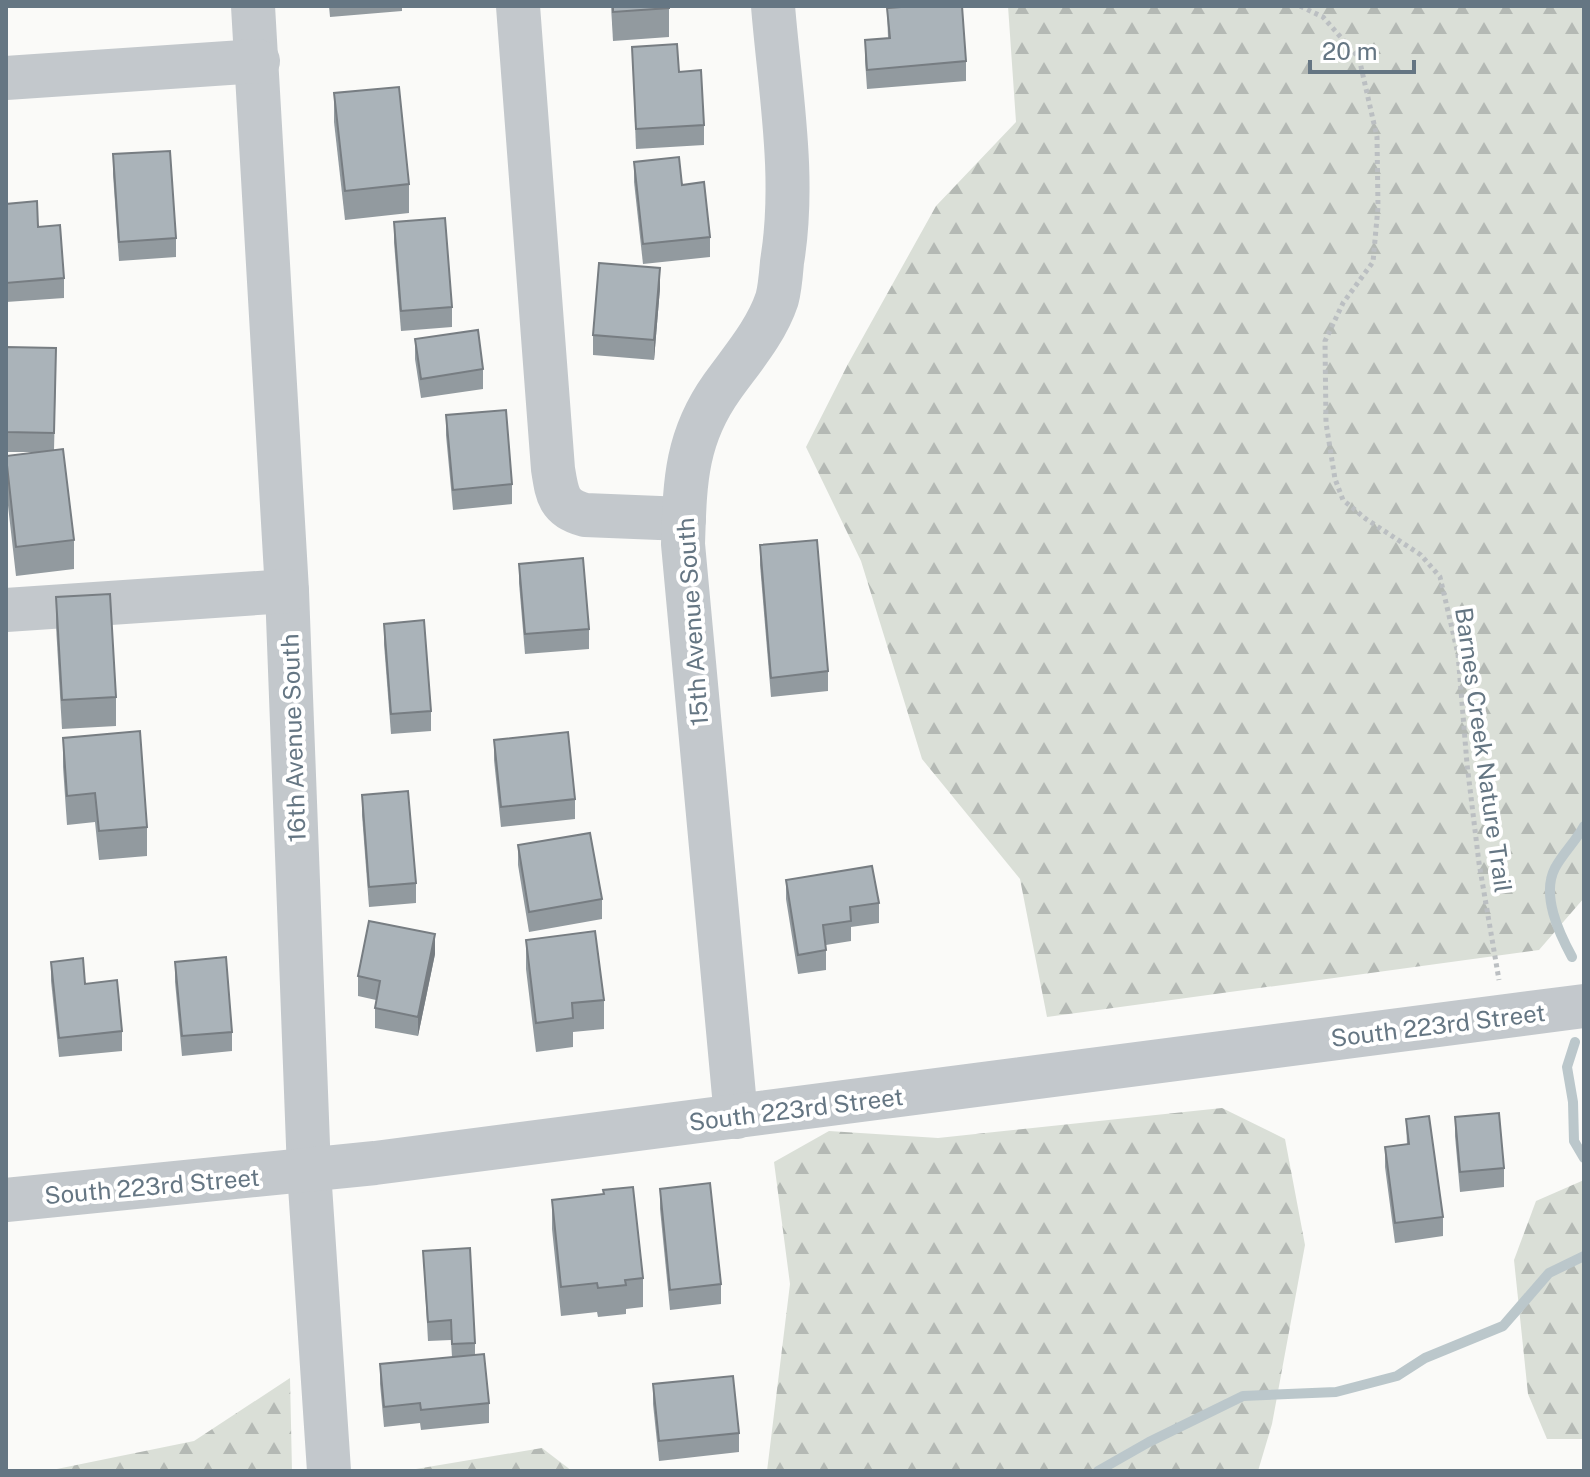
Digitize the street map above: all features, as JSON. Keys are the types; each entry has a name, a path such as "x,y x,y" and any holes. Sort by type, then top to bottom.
{"street":[{"name":"16th Avenue South","path":"253,6 287,591 309,1171 329,1471"},
{"path":"518,6 557,496 570,511 585,515 684,519"},
{"name":"15th Avenue South","path":"736,1117 683,544 685,477 696,433 720,389 751,349 777,299 789,189 773,6"},
{"path":"6,78 258,61"},
{"path":"6,610 287,591"},
{"name":"South 223rd Street","path":"6,1200 309,1171 1584,1006"}],"path":[{"name":"Barnes Creek Nature Trail","path":"1300,6 1323,17 1359,58 1377,137 1378,207 1373,262 1343,303 1325,341 1326,423 1335,479 1343,500 1421,555 1440,577 1458,654 1479,863 1505,1017"}],"green space":[{"path":"1008,6 1584,6 1584,898 1539,950 1047,1017 1020,879 922,759 861,561 806,447 848,364 936,206 1016,122"},
{"path":"1222,1108 1285,1139 1305,1245 1272,1424 1258,1471 767,1471 790,1284 774,1162 829,1131 938,1138"},
{"path":"1584,1180 1584,1439 1547,1439 1528,1394 1514,1260 1536,1201"},
{"path":"290,1378 292,1471 47,1471 194,1441"},
{"path":"542,1448 572,1471 404,1471"}],"building":[{"path":"613,6 669,6 669,8 613,12"},
{"path":"962,6 966,61 867,70 865,40 890,38 887,8"},
{"path":"677,44 679,72 701,70 704,125 636,129 632,47"},
{"path":"399,87 409,184 345,191 334,93"},
{"path":"170,151 176,238 119,242 113,154"},
{"path":"679,157 682,185 704,182 710,237 643,244 634,162"},
{"path":"37,201 38,227 60,225 64,278 6,283 6,204"},
{"path":"445,218 452,307 401,311 394,222"},
{"path":"599,263 660,268 654,340 593,335"},
{"path":"478,330 483,369 421,379 415,339"},
{"path":"6,347 56,348 54,433 6,432"},
{"path":"506,410 512,484 453,490 446,415"},
{"path":"63,449 74,540 16,547 6,456"},
{"path":"817,540 828,671 771,678 760,545"},
{"path":"583,558 589,629 525,634 519,564"},
{"path":"110,594 116,697 62,700 56,597"},
{"path":"424,620 431,711 391,714 384,624"},
{"path":"140,731 147,827 99,831 95,793 67,796 63,738"},
{"path":"568,732 575,799 501,807 494,740"},
{"path":"408,791 416,883 369,887 362,795"},
{"path":"590,833 602,899 529,912 518,845"},
{"path":"872,866 879,903 850,907 851,921 823,925 826,950 798,955 786,880"},
{"path":"369,921 435,934 418,1017 375,1008 380,981 358,976"},
{"path":"595,931 604,1000 572,1003 573,1018 536,1023 526,940"},
{"path":"226,957 232,1032 182,1036 175,962"},
{"path":"83,958 85,984 117,980 122,1031 59,1038 51,962"},
{"path":"1499,1113 1504,1168 1460,1172 1455,1117"},
{"path":"1429,1116 1443,1217 1395,1223 1385,1147 1409,1144 1406,1119"},
{"path":"710,1183 721,1284 670,1290 660,1189"},
{"path":"633,1187 643,1278 625,1280 626,1285 598,1288 597,1283 561,1287 552,1200"},
{"path":"470,1248 475,1343 452,1344 451,1320 428,1322 423,1251"},
{"path":"484,1354 489,1403 421,1410 420,1403 384,1407 380,1364"},
{"path":"733,1376 739,1433 659,1441 653,1384"}],"waterway":[{"path":"1572,957 1553,914 1551,879 1555,868 1584,826"},
{"path":"1575,1042 1567,1067 1573,1102 1574,1141 1584,1158"},
{"path":"1098,1471 1243,1396 1336,1392 1397,1376 1425,1358 1503,1326 1549,1273 1584,1256"}]}
